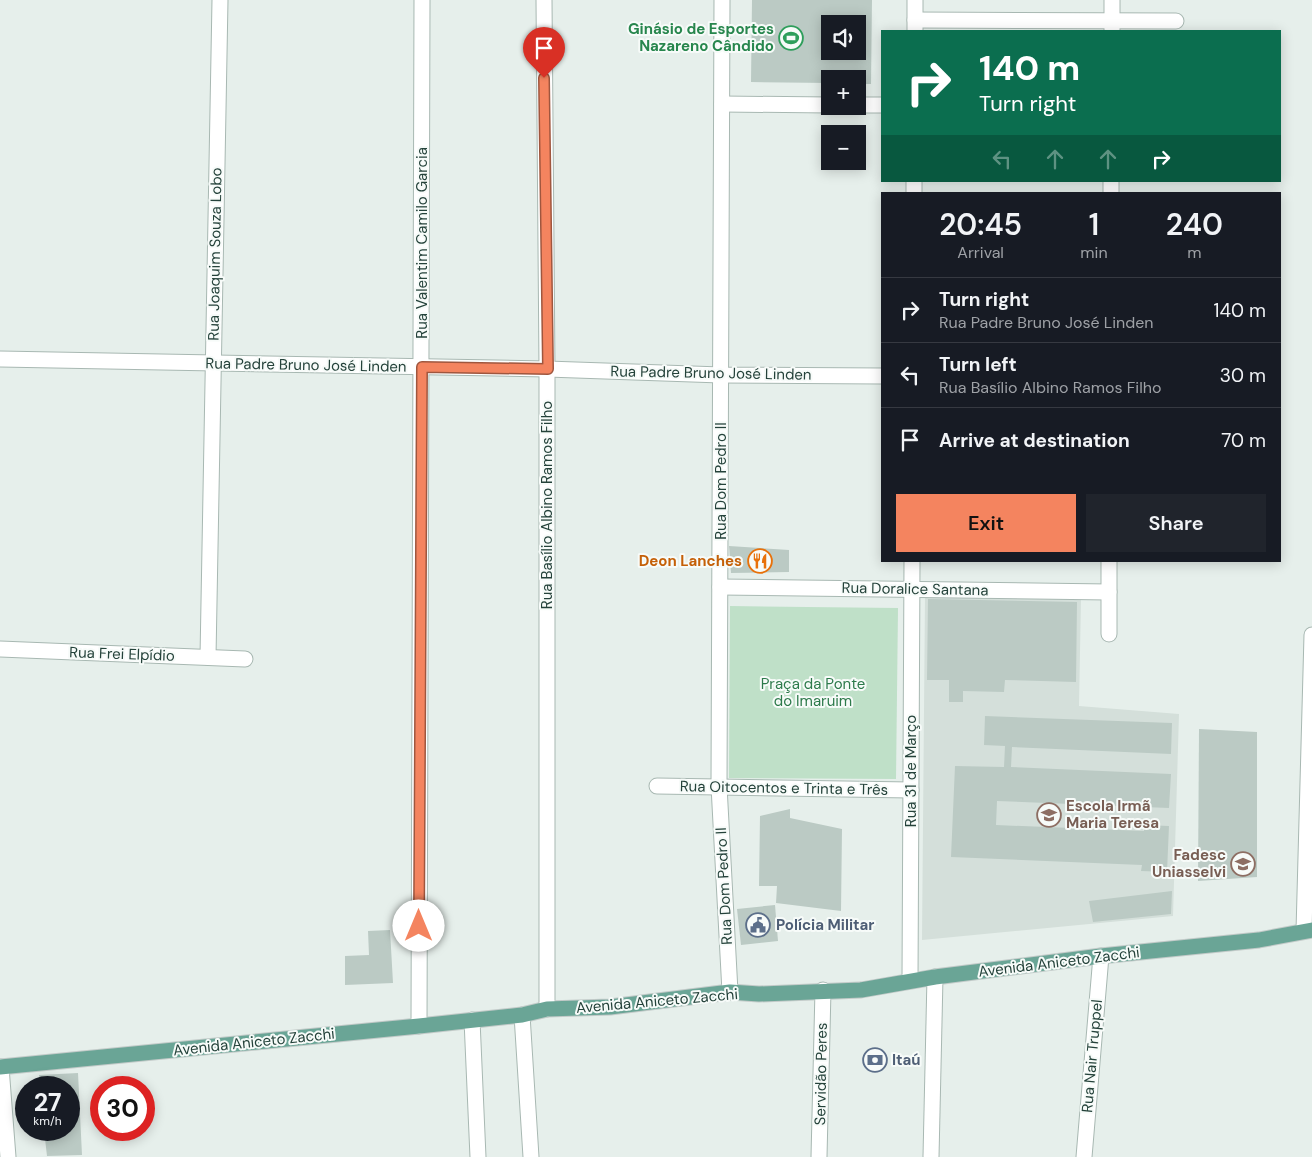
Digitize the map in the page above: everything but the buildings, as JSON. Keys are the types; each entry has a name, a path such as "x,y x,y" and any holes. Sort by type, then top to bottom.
{"main road":[{"name":"Avenida Aniceto Zacchi","path":"0,1067 419,1026 522,1015 547,1009 610,1007 730,992 759,994 861,990 910,980 1101,956 1258,940 1308,930"}],"street":[{"name":"Rua Joaquim Souza Lobo","path":"208,657 220,0"},
{"name":"Rua Valentim Camilo Garcia","path":"419,1026 422,0"},
{"name":"Rua Basílio Albino Ramos Filho","path":"544,0 548,369 547,1009"},
{"name":"Rua Dom Pedro II","path":"722,0 719,786 730,992"},
{"path":"915,0 915,26 1112,26 1176,21"},
{"path":"1112,0 1112,26"},
{"path":"722,104 821,105"},
{"path":"866,105 881,105"},
{"name":"Rua Padre Bruno José Linden","path":"0,359 548,369 721,375 881,376"},
{"name":"Rua 31 de Março","path":"910,980 912,562"},
{"path":"1109,562 1109,634"},
{"name":"Rua Doralice Santana","path":"720,587 1109,592"},
{"path":"1308,930 1312,635"},
{"name":"Rua Frei Elpídio","path":"0,649 245,659"},
{"name":"Rua Oitocentos e Trinta e Três","path":"656,786 911,790"},
{"name":"Rua Nair Truppel","path":"1084,1157 1101,956"},
{"path":"931,1157 935,977"},
{"name":"Servidão Peres","path":"819,1157 823,990"},
{"path":"522,1015 531,1157"},
{"path":"472,1020 478,1157"},
{"path":"0,1067 8,1157"}],"shaded area":[{"name":"Escola Irmã Maria Teresa","path":"925,597 1081,598 1079,706 1179,714 1173,916 922,940"}],"green space":[{"name":"Praça da Ponte do Imaruim","path":"730,606 898,608 896,779 729,778"}],"place":[{"name":"Ginásio de Esportes Nazareno Cândido","path":"791,38"},
{"name":"Deon Lanches","path":"760,561"},
{"name":"Escola Irmã Maria Teresa","path":"1049,815"},
{"name":"Fadesc Uniasselvi","path":"1243,864"},
{"name":"Polícia Militar","path":"758,925"},
{"name":"Itaú","path":"875,1060"}],"route":[{"path":"419,926 422,367 548,369 544,78"}]}
